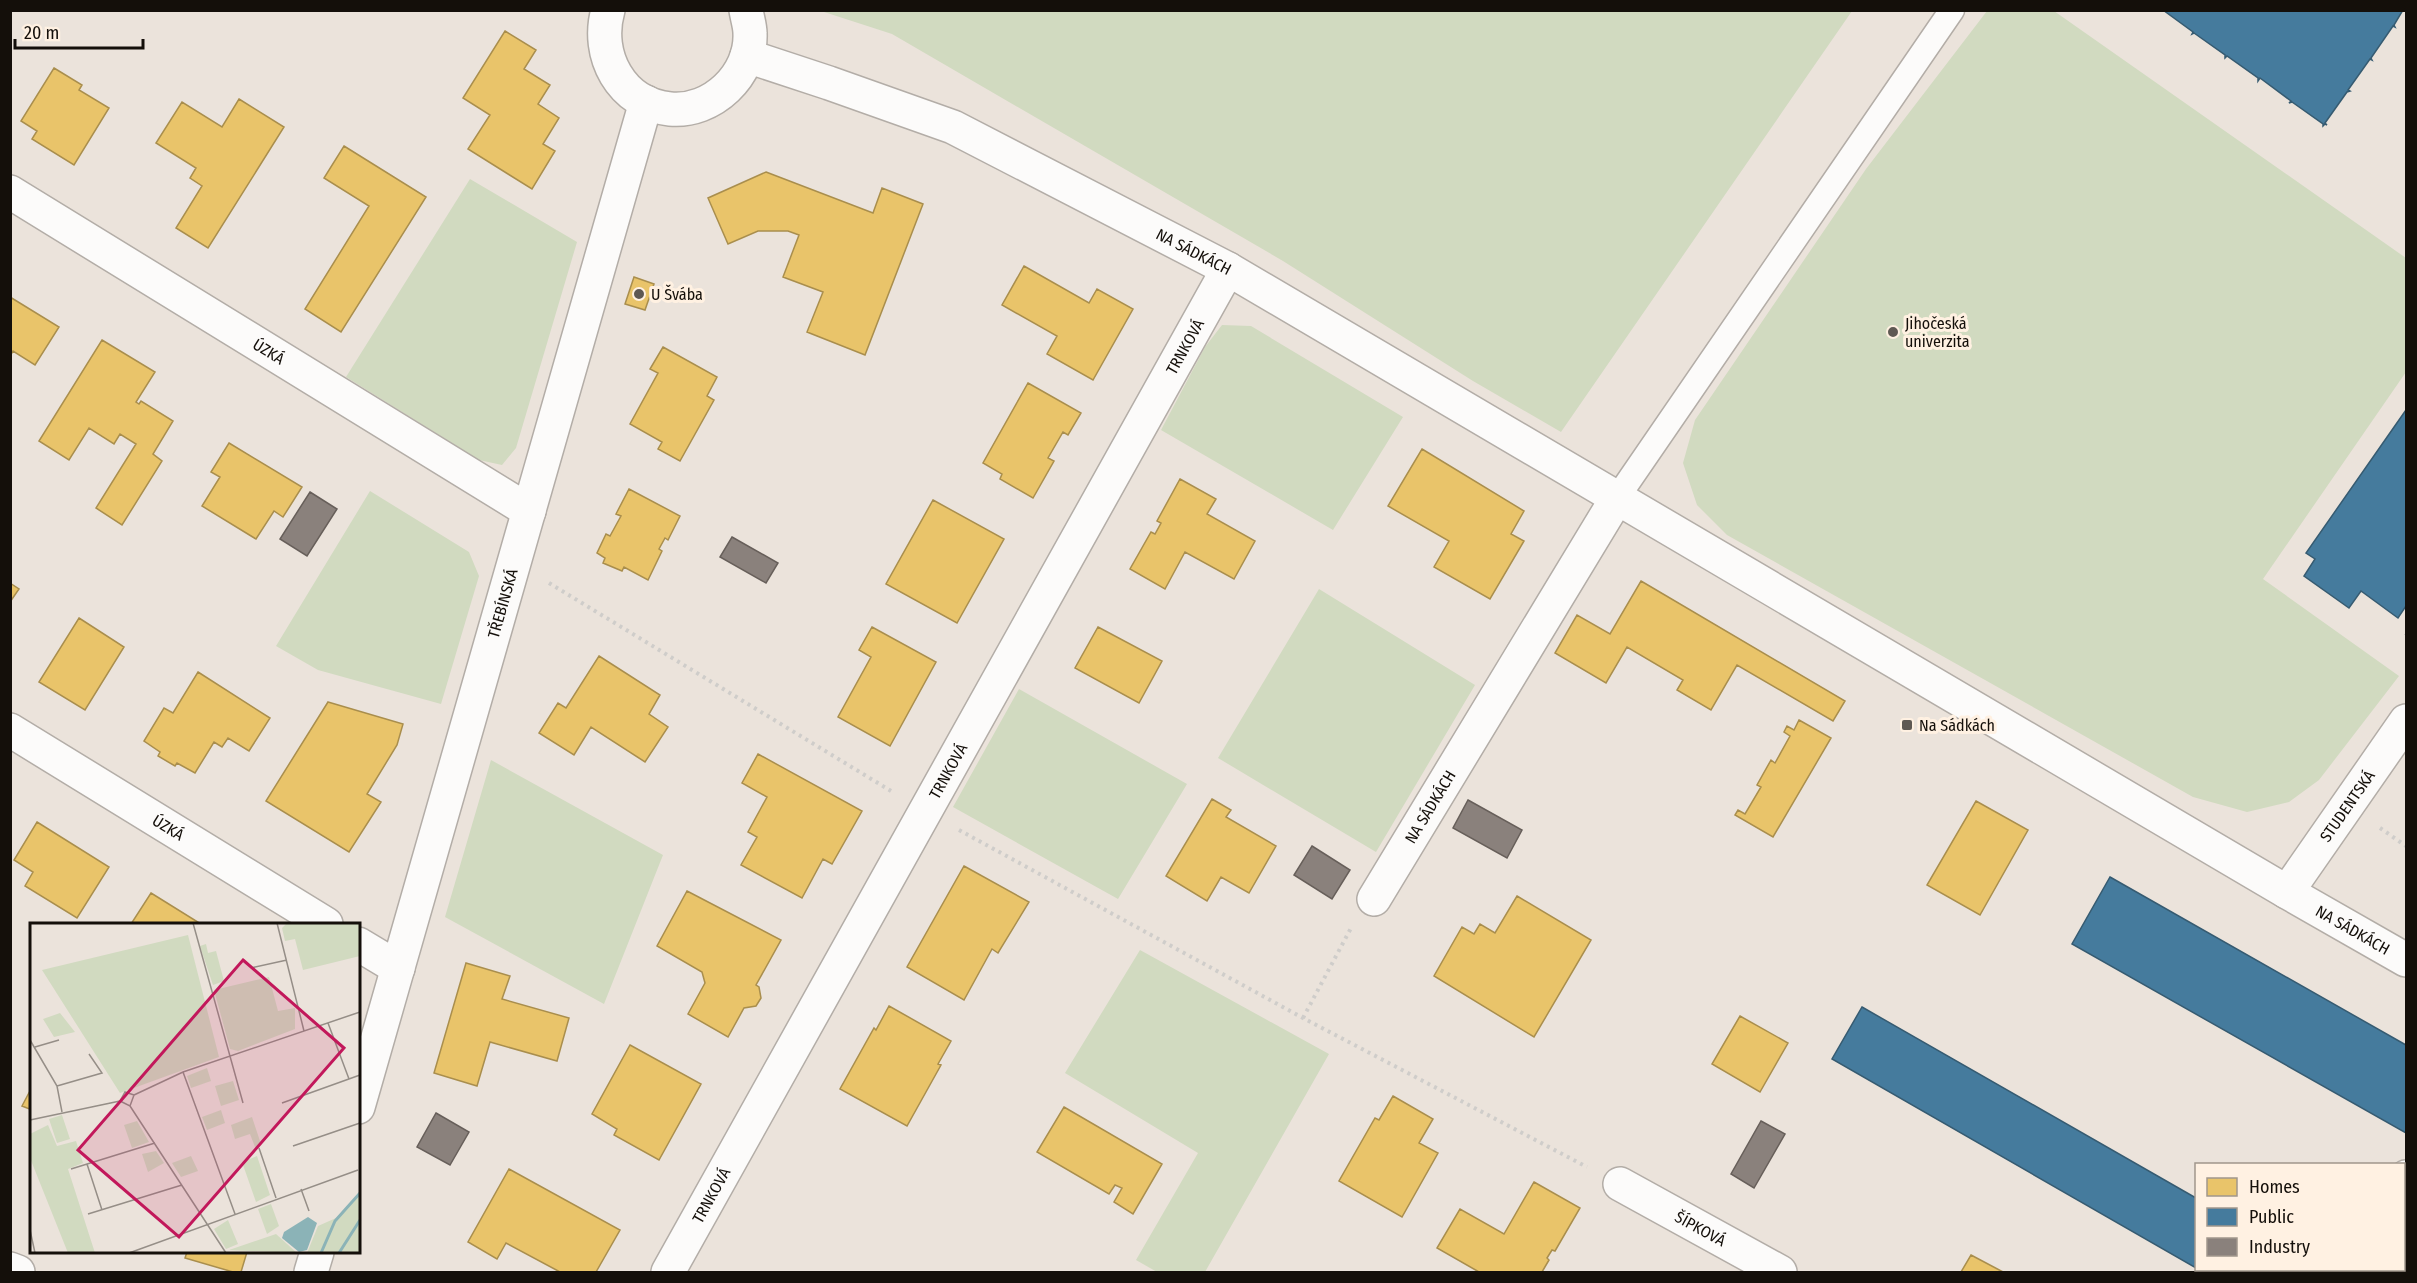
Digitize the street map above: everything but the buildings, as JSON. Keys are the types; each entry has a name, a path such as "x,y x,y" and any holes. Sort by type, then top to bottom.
{"street":[{"path":"608,10 603,33 606,54 614,74 628,90 646,102 670,109 695,107 718,96 736,79 747,56 750,33 746,10"},
{"name":"NA SÁDKÁCH","path":"747,56 830,82 953,127 1228,269 2286,892 2406,960"},
{"name":"TŘEBÍNSKÁ","path":"360,1100 646,102"},
{"name":"ÚZKÁ","path":"10,192 529,511"},
{"name":"TRNKOVÁ","path":"668,1272 1228,269"},
{"name":"NA SÁDKÁCH","path":"1364,910 1617,498"},
{"name":"STUDENTSKÁ","path":"2286,892 2406,721"},
{"name":"ÚZKÁ","path":"10,730 324,923"},
{"path":"360,945 398,968"},
{"name":"ŠÍPKOVÁ","path":"1620,1184 1780,1272"},
{"path":"311,1272 316,1253"},
{"path":"10,1269 18,1272"}],"lane":[{"path":"1617,498 1952,10"}],"path":[{"path":"514,562 897,795"},
{"path":"954,827 1303,1018 1620,1184"},
{"path":"1303,1018 1364,910"}],"green space":[{"path":"821,11 1852,11 1561,432 1473,381 1283,261 892,34"},
{"path":"1987,11 2054,11 2406,258 2406,372 2263,579 2399,676 2319,780 2289,802 2247,812 2193,797 1727,535 1697,505 1683,463 1695,420 1866,169"},
{"path":"470,179 577,242 516,448 502,465 479,460 346,377"},
{"path":"1222,325 1251,326 1403,417 1333,530 1161,430 1205,347"},
{"path":"370,491 469,552 479,576 441,704 318,670 276,646"},
{"path":"1319,589 1475,685 1376,852 1218,758"},
{"path":"1019,689 1187,784 1118,899 953,807"},
{"path":"491,760 663,855 604,1004 445,917"},
{"path":"1140,950 1329,1054 1205,1272 1157,1272 1136,1260 1198,1153 1065,1073"}],"place":[{"name":"U Švába","path":"639,294"},
{"name":"Jihočeská univerzita","path":"1893,332"},
{"name":"Na Sádkách","path":"1907,725"}]}
